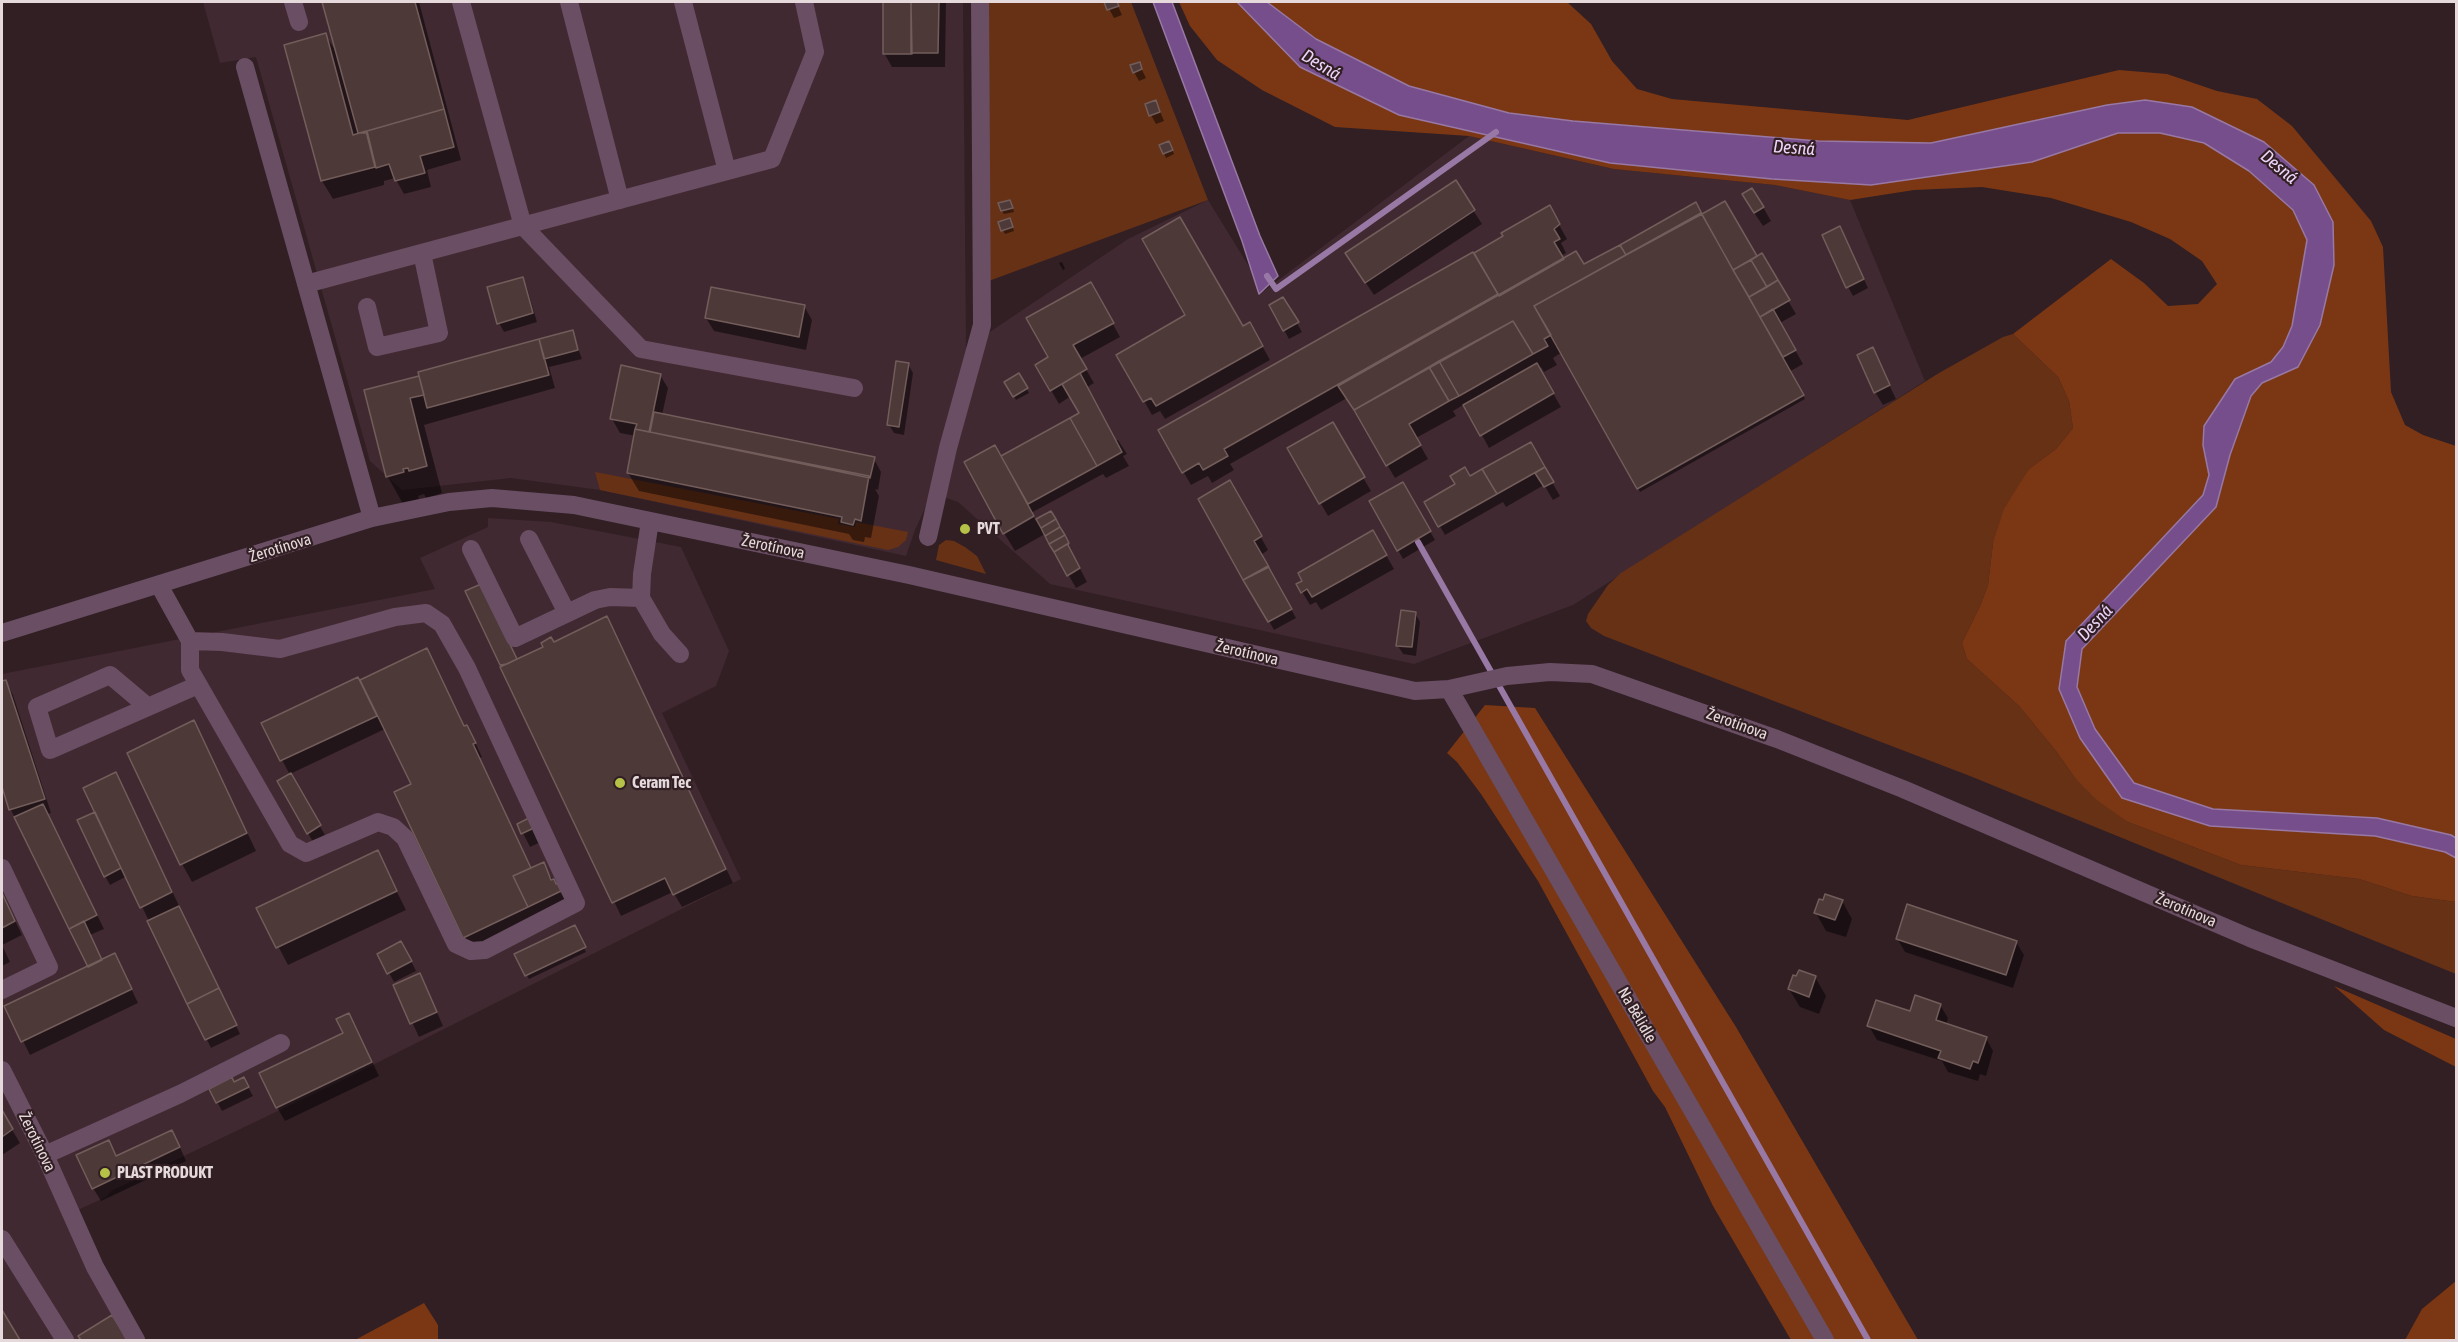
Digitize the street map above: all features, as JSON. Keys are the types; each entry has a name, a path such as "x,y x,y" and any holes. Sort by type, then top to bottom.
{"street":[{"path":"293,2 299,22"},
{"path":"461,2 523,226 641,349 854,388"},
{"path":"568,2 620,200"},
{"path":"682,2 727,171"},
{"path":"306,284 772,159 815,52 804,2"},
{"path":"928,537 948,448 982,325 980,2"},
{"path":"245,67 372,518"},
{"path":"367,307 377,347 439,333 422,253"},
{"name":"Žerotínova","path":"2,633 372,518 448,502 492,498 574,505 909,575 1415,691 1449,689 1507,676 1550,672 1592,674 1777,739 1903,789 2250,938 2457,1018"},
{"path":"650,521 642,574 642,598 662,634 680,654"},
{"path":"529,539 567,613"},
{"path":"471,549 515,638 595,600 610,597 642,598"},
{"path":"159,585 190,641 190,670 290,844 306,853 378,822 393,827 405,838 456,944 471,951 485,950 576,903 467,668 442,624 426,613 395,617 280,649 222,642 190,641"},
{"path":"148,707 110,675 36,707 50,750 148,707 198,685"},
{"name":"Na Bělidle","path":"1449,689 1825,1341"},
{"path":"2,868 49,967 2,990"},
{"path":"45,1155 180,1094 281,1043"},
{"name":"Žerotínova","path":"2,1070 45,1155 95,1267 136,1341"},
{"path":"2,1239 65,1341"}],"shaded area":[{"path":"203,2 963,2 966,348 1128,239 1208,200 1264,291 1469,136 1614,169 1775,185 1850,200 1925,381 1573,605 1414,664 1050,584 958,502 932,493 906,556 600,490 511,478 402,490 370,461 256,57 220,63"},
{"path":"986,2 1131,2 1208,200 986,282"},
{"path":"1179,2 1237,2 1300,67 1520,143 1610,163 1772,179 1871,185 2032,162 2118,133 2160,133 2204,143 2249,171 2293,210 2307,240 2292,326 2283,347 2271,362 2235,379 2203,445 2209,475 2203,495 2066,641 2060,689 2122,798 2210,826 2375,836 2445,852 2456,858 2456,902 2412,896 2359,879 2241,865 2128,822 2098,801 2075,778 2019,706 1967,659 1962,643 1988,585 1993,543 2004,509 2029,469 2056,449 2073,428 2069,401 2058,377 2013,334 2111,259 2144,283 2168,306 2198,304 2217,284 2202,261 2170,239 2131,222 2051,198 1982,187 1914,190 1850,200 1775,185 1614,169 1469,136 1335,127 1262,90 1217,60 1190,26"},
{"path":"1267,2 1567,2 1591,24 1612,61 1637,89 1672,99 1908,120 2119,70 2167,74 2217,91 2257,99 2292,126 2371,221 2383,247 2391,392 2405,425 2423,435 2456,446 2456,838 2377,818 2213,809 2133,783 2095,729 2077,687 2082,649 2216,507 2230,455 2251,396 2262,383 2298,367 2333,222 2145,100 2107,105 1931,143 1818,141 1573,121 1509,113 1409,86 1316,39"},
{"path":"2013,334 2058,377 2069,401 2073,428 2056,449 2029,469 1993,543 1988,585 1962,643 1967,659 2019,706 2075,778 2128,822 2241,865 2359,879 2412,896 2456,902 2456,974 1970,776 1604,636 1591,628 1586,621 1588,614 1608,585 1621,573 1939,373 2003,337"},
{"path":"595,472 839,519 838,524 855,527 856,522 908,532 906,540 898,547 888,550 600,490"},
{"path":"488,518 551,522 681,547 729,651 716,686 662,713 741,879 353,1075 111,1191 106,1197 65,1216 132,1340 2,1340 2,674 435,589 420,558 488,527"},
{"path":"946,540 954,541 977,556 986,574 936,560 939,545"},
{"path":"1485,705 1535,708 1736,1027 1918,1340 1791,1340 1713,1206 1665,1107 1653,1091 1538,881 1481,794 1457,762 1447,753"},
{"path":"2334,986 2456,1039 2456,1067 2384,1030"},
{"path":"2456,1281 2456,1340 2405,1340 2422,1309"},
{"path":"424,1303 438,1325 438,1340 355,1340"}],"water":[{"path":"1153,2 1172,2 1260,236 1278,276 1259,294 1242,241"},
{"name":"Desná","path":"1237,2 1267,2 1316,39 1409,86 1509,113 1573,121 1818,141 1931,143 2107,105 2145,100 2192,107 2264,142 2314,185 2333,222 2334,265 2320,325 2298,367 2262,383 2251,396 2230,455 2216,507 2082,649 2077,687 2095,729 2134,783 2213,809 2377,818 2451,835 2456,838 2456,858 2445,852 2375,836 2210,826 2122,798 2080,738 2059,689 2066,641 2203,495 2209,475 2203,445 2204,426 2235,379 2271,362 2283,347 2292,326 2307,240 2293,210 2249,171 2204,143 2160,133 2118,133 2032,162 1871,185 1772,179 1610,163 1399,115 1300,67"}],"building":[{"path":"322,2 415,2 444,109 367,131 367,133 358,133"},
{"path":"883,2 911,2 912,54 883,54"},
{"path":"911,2 939,2 938,53 911,53"},
{"path":"1104,2 1117,2 1119,6 1107,10"},
{"path":"326,33 353,135 366,131 375,167 321,181 284,45"},
{"path":"1140,62 1142,69 1133,73 1130,65"},
{"path":"1156,100 1160,112 1149,116 1145,104"},
{"path":"444,109 454,147 420,156 425,173 395,181 389,164 376,168 367,131"},
{"path":"1169,141 1173,150 1163,154 1159,145"},
{"path":"1456,180 1475,210 1365,283 1345,253"},
{"path":"1752,188 1764,207 1754,213 1742,194"},
{"path":"1010,200 1013,208 1001,211 998,203"},
{"path":"1725,201 1757,256 1733,270 1702,214"},
{"path":"1696,202 1702,214 1626,255 1620,245"},
{"path":"1550,205 1560,224 1554,229 1560,239 1554,242 1564,259 1499,296 1474,253 1503,236 1501,233"},
{"path":"1701,213 1804,395 1637,489 1534,306"},
{"path":"1180,217 1243,326 1250,322 1263,346 1156,406 1151,398 1143,402 1116,355 1185,315 1142,239"},
{"path":"1010,218 1013,227 1001,231 998,222"},
{"path":"1840,226 1864,279 1846,288 1822,235"},
{"path":"1620,245 1626,255 1534,306 1551,335 1544,339 1548,346 1533,354 1513,321 1354,410 1338,386 1576,251 1584,264"},
{"path":"1473,252 1498,294 1224,449 1228,456 1203,470 1199,463 1182,473 1158,430"},
{"path":"1762,253 1778,280 1767,287 1751,260"},
{"path":"1751,260 1767,287 1749,297 1733,270"},
{"path":"523,277 533,313 497,324 487,287"},
{"path":"1778,280 1790,300 1760,317 1749,297"},
{"path":"1091,282 1114,323 1073,345 1087,369 1050,391 1035,365 1048,357 1026,318"},
{"path":"711,287 805,305 799,337 705,318"},
{"path":"1283,297 1299,322 1283,331 1269,305"},
{"path":"1773,309 1796,350 1783,357 1760,317"},
{"path":"1513,321 1533,354 1459,396 1439,361"},
{"path":"573,330 578,350 544,359 539,339"},
{"path":"539,339 549,375 427,408 418,372"},
{"path":"1873,347 1890,385 1874,393 1857,355"},
{"path":"896,361 909,363 899,427 887,425"},
{"path":"1439,361 1459,396 1449,401 1429,367"},
{"path":"1537,363 1554,393 1480,436 1463,405"},
{"path":"621,365 661,374 649,432 635,429 637,424 610,419"},
{"path":"1429,367 1449,401 1409,424 1421,445 1386,466 1354,410"},
{"path":"1019,373 1028,388 1013,397 1004,382"},
{"path":"1080,373 1122,452 1097,466 1070,418 1079,413 1062,384"},
{"path":"419,376 424,395 410,398 427,466 409,471 408,468 403,469 404,472 386,477 364,390"},
{"path":"654,412 875,457 870,478 650,432"},
{"path":"1070,418 1097,466 1028,504 1001,456"},
{"path":"1333,422 1365,477 1319,504 1287,448"},
{"path":"635,429 869,476 861,521 855,519 853,525 841,522 842,517 627,473"},
{"path":"1531,442 1545,467 1497,494 1482,469"},
{"path":"995,445 1034,516 1003,534 964,462"},
{"path":"1465,467 1470,476 1482,469 1497,494 1438,527 1424,502 1455,484 1450,476"},
{"path":"1545,467 1554,482 1544,487 1535,473"},
{"path":"1230,480 1262,536 1254,541 1269,567 1243,580 1198,499"},
{"path":"1403,482 1431,531 1397,551 1369,501"},
{"path":"1051,511 1056,519 1041,528 1036,519"},
{"path":"1056,519 1060,527 1045,536 1041,528"},
{"path":"1060,527 1065,535 1049,544 1045,536"},
{"path":"1373,530 1387,555 1312,597 1307,589 1301,593 1296,584 1302,581 1298,573"},
{"path":"1065,535 1069,543 1054,552 1049,544"},
{"path":"1069,543 1080,568 1067,576 1054,552"},
{"path":"1268,566 1292,609 1268,622 1243,580"},
{"path":"481,584 517,659 507,664 500,665 465,591"},
{"path":"1401,610 1416,612 1412,647 1396,646"},
{"name":"Ceram Tec","path":"607,616 726,869 673,895 665,878 612,903 500,667 543,647 541,643 551,637 554,642"},
{"path":"427,648 464,726 467,725 476,743 473,744 531,868 513,876 528,907 463,938 394,792 411,784 360,680"},
{"path":"358,677 377,716 280,761 261,723"},
{"path":"6,680 45,799 9,810 2,787 2,681"},
{"path":"194,720 247,833 180,865 127,753"},
{"path":"116,772 172,892 140,908 83,788"},
{"path":"291,773 321,825 307,834 277,781"},
{"path":"43,804 97,915 69,929 14,817"},
{"path":"95,812 121,868 104,877 77,820"},
{"path":"529,818 534,828 521,834 517,824"},
{"path":"378,850 397,891 276,948 256,908"},
{"path":"544,862 551,880 554,879 561,891 528,907 513,876"},
{"path":"2,893 15,921 2,928"},
{"path":"1825,894 1843,900 1835,920 1814,913 1819,899 1823,900"},
{"path":"1907,904 2017,941 2006,975 1896,939"},
{"path":"179,906 219,988 187,1004 147,921"},
{"path":"84,921 102,960 88,967 69,929"},
{"path":"575,925 586,947 525,976 514,954"},
{"path":"401,941 412,961 387,974 377,954"},
{"path":"115,953 132,989 21,1042 4,1006"},
{"path":"1799,970 1816,976 1809,997 1788,989 1793,975 1796,976"},
{"path":"420,973 437,1012 410,1024 393,985"},
{"path":"219,988 237,1025 205,1040 187,1004"},
{"path":"1915,995 1941,1004 1936,1020 1987,1037 1978,1063 1973,1061 1970,1069 1938,1058 1941,1051 1867,1026 1876,1000 1910,1011"},
{"path":"349,1013 372,1062 276,1108 259,1073 343,1033 336,1019"},
{"path":"232,1077 234,1082 244,1077 249,1087 216,1103 209,1089"},
{"path":"2,1110 13,1129 2,1137"},
{"name":"PLAST PRODUKT","path":"172,1130 180,1147 92,1189 76,1155 109,1140 116,1156"},
{"path":"2,1310 20,1340 2,1340"},
{"path":"112,1315 128,1340 81,1340 78,1336"}],"waterway":[{"path":"1267,276 1276,289 1496,132"},
{"path":"1418,542 1868,1340"}],"place":[{"name":"PVT","path":"965,529"},
{"name":"Ceram Tec","path":"620,783"},
{"name":"PLAST PRODUKT","path":"105,1173"}]}
